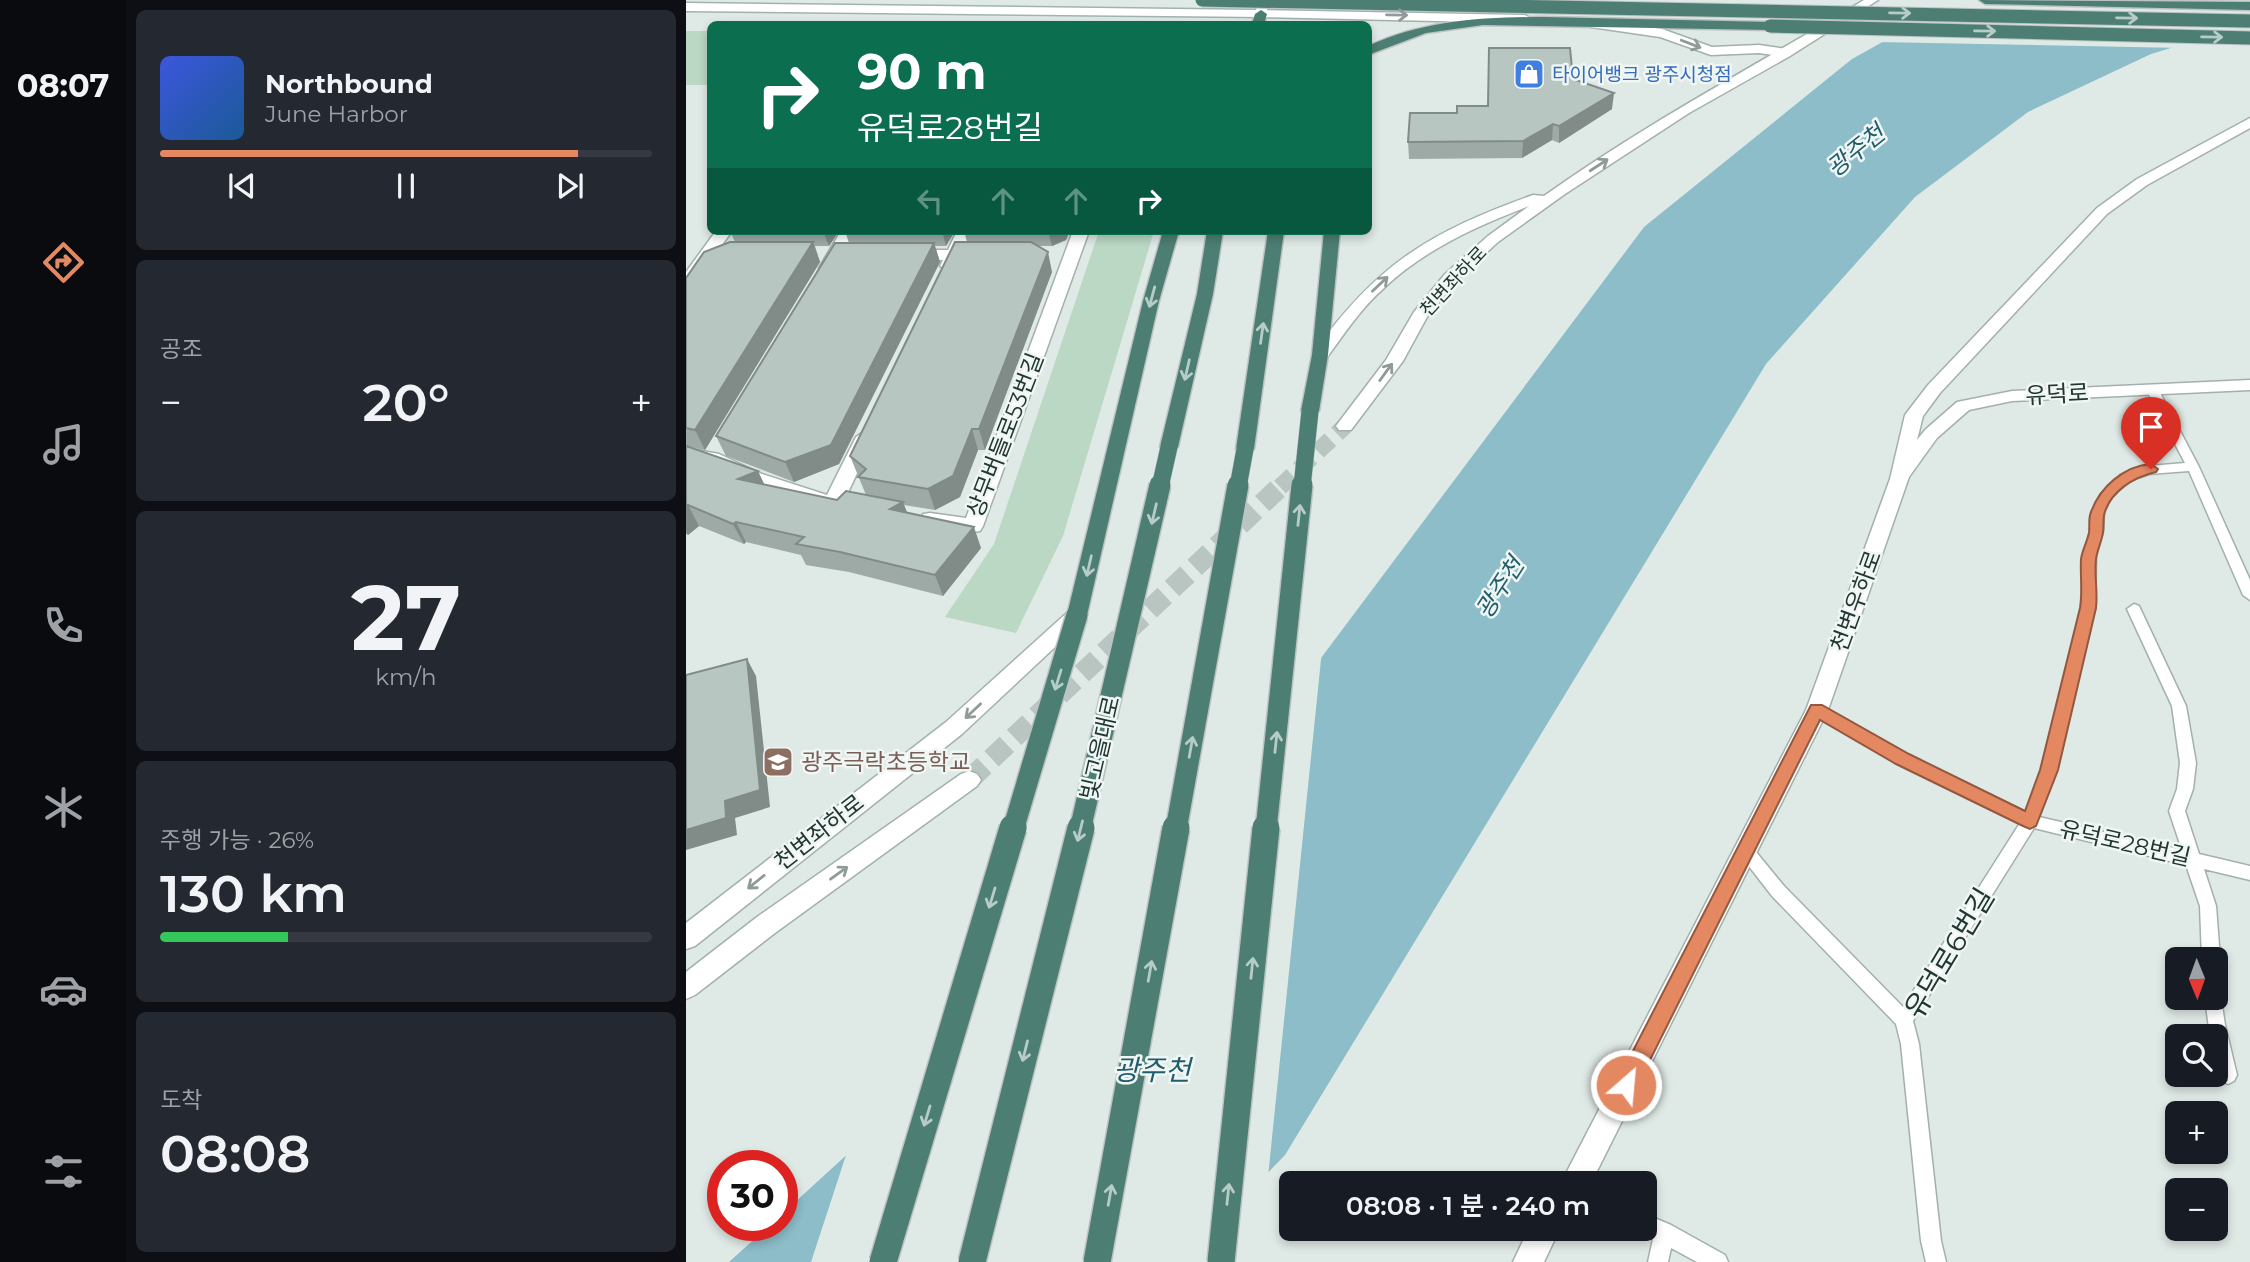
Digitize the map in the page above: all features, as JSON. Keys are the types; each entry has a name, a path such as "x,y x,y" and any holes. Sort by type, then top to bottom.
{"highway":[{"path":"1202,0 2250,21"},
{"path":"1985,0 2250,6"},
{"path":"1372,49 1404,35 1452,25 1582,22 2250,38"},
{"path":"1372,60 1385,51 1411,40 1437,33 1514,28 1601,30"},
{"path":"883,1262 1077,615 1151,301 1170,235"},
{"name":"빛고을대로","path":"972,1262 1094,776 1205,294 1214,235"},
{"path":"1097,1262 1245,449 1276,235"},
{"path":"1273,259 1285,235"},
{"path":"1221,1262 1310,411 1320,355 1332,235"}],"street":[{"path":"1086,13 1140,0"},
{"path":"1260,19 1264,0"},
{"path":"1304,19 1306,0"},
{"path":"1415,0 1444,16"},
{"name":"천변좌하로","path":"1345,426 1394,361 1420,315 1451,277 1493,239 1560,191 1711,93 1786,53 1872,0"},
{"path":"686,7 1086,13 1260,19 1444,16 1582,22 1662,33 1711,51 1759,49 1786,53"},
{"path":"976,12 1088,21"},
{"path":"1514,28 1582,22"},
{"path":"1601,30 1662,33"},
{"name":"천변우하로","path":"1582,1171 1816,710 1899,479 1914,415 1934,389 2102,211 2141,182 2250,121"},
{"name":"천변좌하로","path":"1320,355 1360,302 1401,265 1480,219 1560,191"},
{"path":"686,283 721,235"},
{"path":"821,278 846,235"},
{"path":"942,279 963,235"},
{"name":"상무버들로53번길","path":"910,515 973,526 1066,254 1078,235"},
{"path":"707,254 733,255"},
{"path":"900,255 993,255"},
{"name":"유덕로","path":"1899,479 1931,434 1963,406 2012,396 2250,385"},
{"path":"686,454 715,453 752,477 840,502 873,421"},
{"name":"천변좌하로","path":"686,938 954,728 1077,615"},
{"name":"천변좌하로","path":"686,987 766,925 969,780"},
{"path":"1528,1262 1538,1241"}],"lane":[{"path":"2152,390 2193,467 2250,595"},
{"name":"유덕로6번길","path":"1936,1262 1931,1241 1910,1044 1904,1020 2030,821 2049,770 2088,608 2091,592 2089,559 2096,533 2097,515 2104,499 2121,481 2139,470 2193,467"},
{"path":"2134,609 2179,706 2188,763 2185,789 2177,811 2208,906 2210,947"},
{"name":"유덕로28번길","path":"1816,710 1903,759 2030,821 2250,873"},
{"path":"1746,852 1778,891 1904,1020"},
{"path":"1657,1229 1718,1262"},
{"path":"1658,1262 1664,1232"}],"green space":[{"path":"686,31 707,31 707,85 686,85"},
{"path":"1098,235 1153,235 1063,536 1016,633 945,617 994,544"}],"water":[{"name":"광주천","path":"1958,0 2250,0 2250,24 2151,54 2028,112 1915,197 1766,364 1285,1155 1181,1262 729,1262 752,1241 798,1241 798,1199 947,1063 1318,662 1644,227 1852,59"}],"pier":[{"path":"1951,0 2250,0 2250,27 2182,48 1877,42"},
{"path":"1322,650 1268,1177 1186,1262 811,1262 848,1149 945,1061"}],"building":[{"path":"1489,48 1570,48 1573,79 1614,93 1559,126 1553,124 1523,141 1408,142 1410,113 1457,113 1457,106 1488,106"},
{"path":"730,242 813,242 695,430 686,428 686,278 704,252"},
{"path":"955,242 1031,242 1048,252 979,429 972,429 953,476 928,489 858,477 866,469 850,456"},
{"path":"835,243 934,243 831,445 785,462 716,436"},
{"path":"686,446 758,471 738,479 837,500 846,491 903,502 890,509 974,527 935,575 796,544 804,537 736,522 733,524 688,505 686,507"},
{"path":"747,659 760,790 725,801 726,818 686,830 686,675"}],"tunnel":[{"path":"1280,487 1345,426"},
{"path":"969,780 1282,485"}],"place":[{"name":"타이어뱅크 광주시청점","path":"1529,74"},
{"name":"광주극락초등학교","path":"778,762"}],"route":[{"path":"1626,1085 1816,710 1903,759 2030,821 2049,770 2088,608 2091,592 2089,559 2096,533 2097,515 2104,499 2121,481 2139,470 2151,469"}]}
